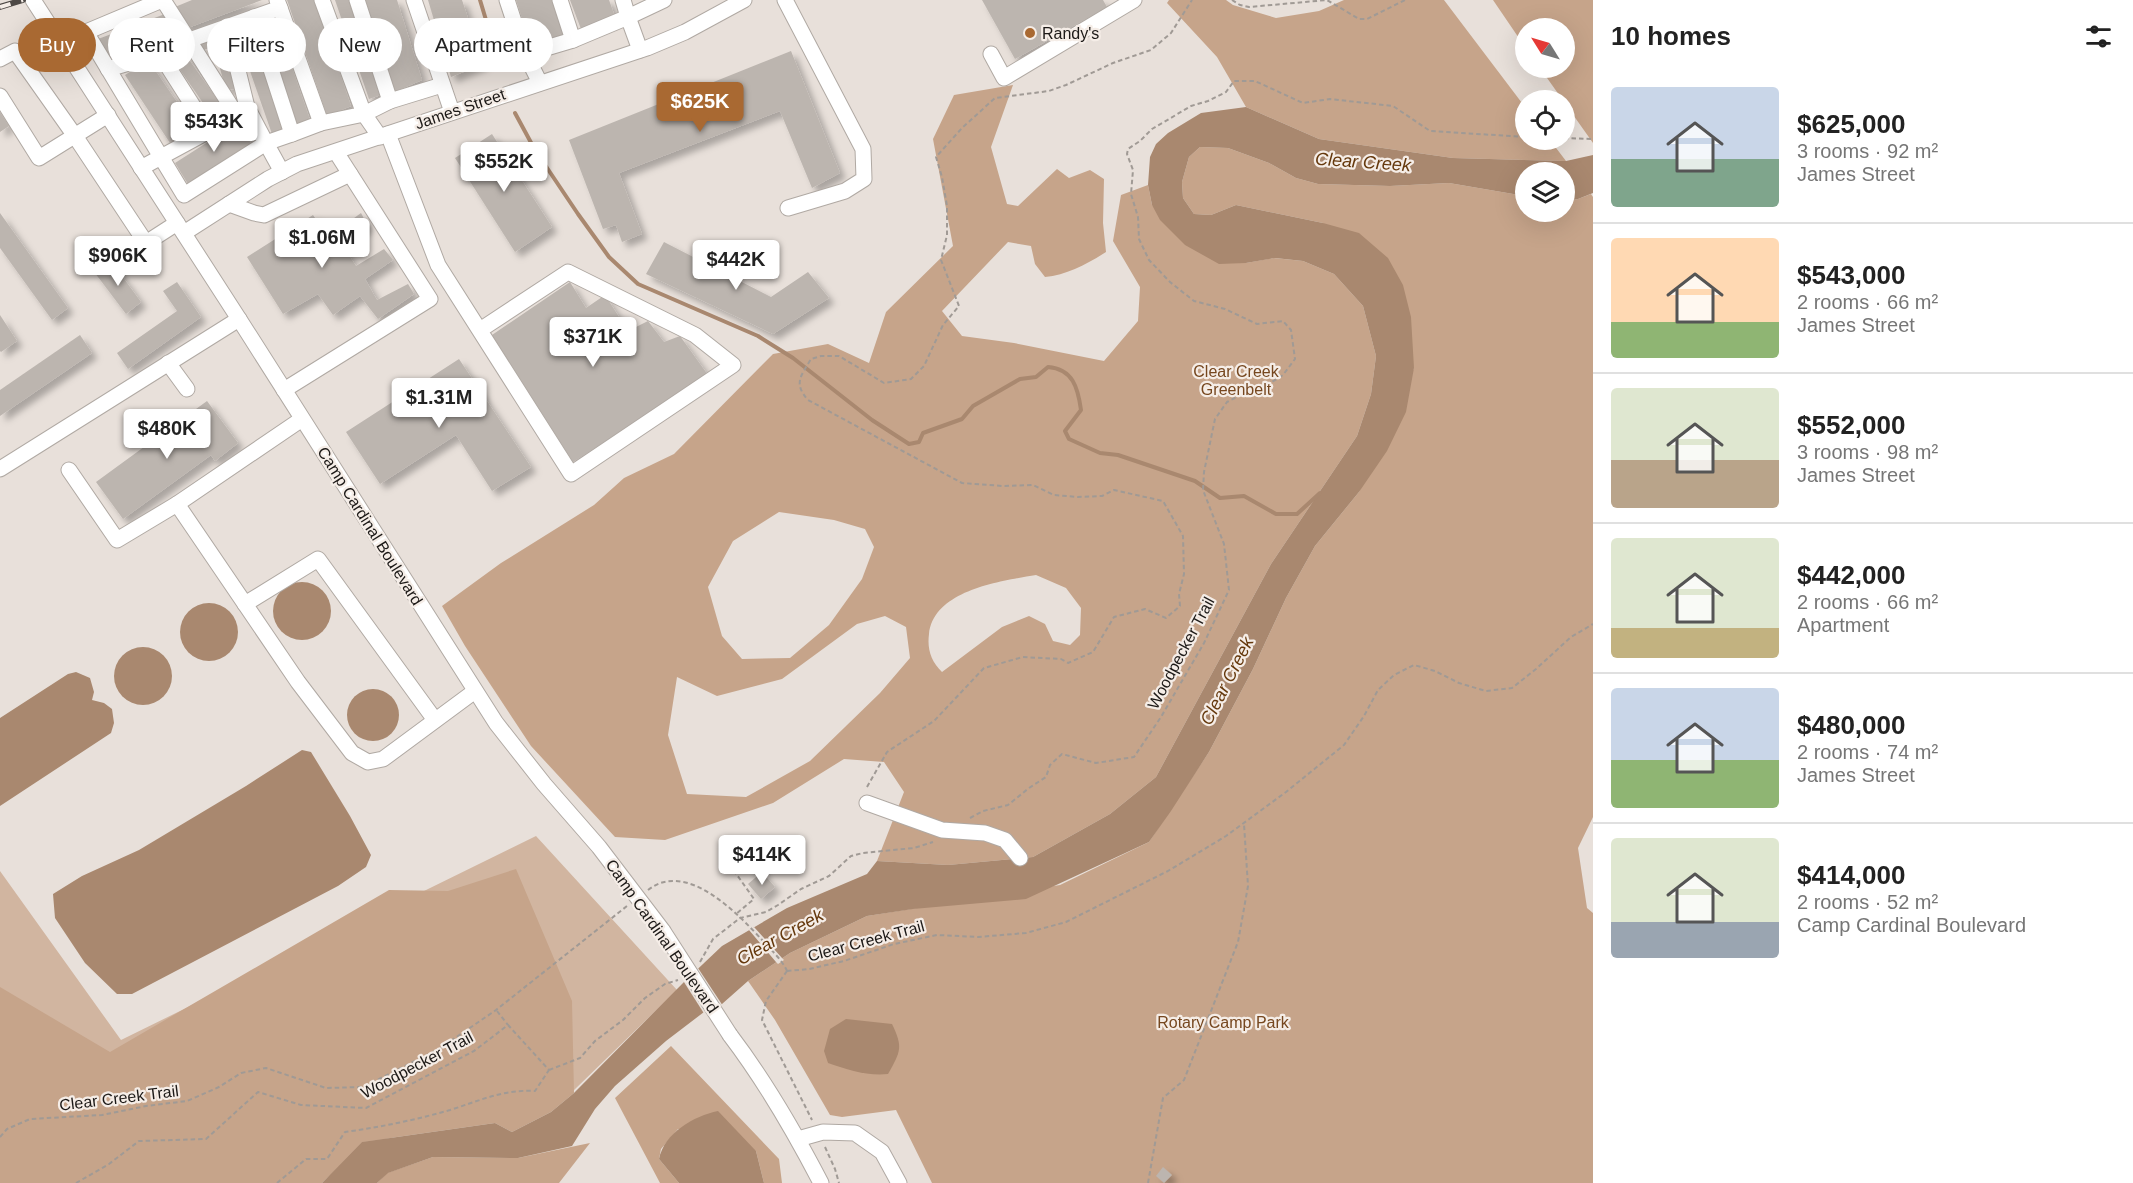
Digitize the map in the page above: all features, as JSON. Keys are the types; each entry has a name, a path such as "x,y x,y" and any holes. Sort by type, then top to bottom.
{"street":[{"name":"Camp Cardinal Boulevard","path":"33,0 496,723 639,897 767,1087 798,1139"},
{"path":"119,18 162,0 173,18"},
{"path":"322,0 364,114 384,136 438,265 571,474 733,365 695,335 568,272 480,330"},
{"path":"357,0 390,100"},
{"path":"414,0 452,112"},
{"path":"507,0 513,18"},
{"path":"560,0 573,40"},
{"path":"622,0 640,50"},
{"path":"553,46 573,40 664,0"},
{"name":"James Street","path":"75,135 146,243 229,204 297,164 640,50 685,32 744,0"},
{"path":"785,0 863,149 864,179 845,191 788,208"},
{"path":"991,54 1004,78 1134,0"},
{"path":"292,134 254,17 278,4 321,123"},
{"path":"108,23 86,32 108,69"},
{"path":"195,50 266,143 282,172"},
{"path":"0,59 15,51 75,135"},
{"path":"110,72 184,195 266,143 321,123 364,114 390,100 442,85"},
{"path":"171,72 209,131"},
{"path":"235,72 242,110"},
{"path":"535,72 540,82"},
{"path":"0,96 39,158 108,115"},
{"path":"141,168 242,110"},
{"path":"284,390 430,298 336,152"},
{"path":"229,204 264,215 350,174"},
{"path":"0,469 239,319"},
{"path":"168,363 187,389"},
{"path":"69,470 117,540 177,504 302,419"},
{"path":"177,504 298,682 352,753 368,762 383,759 475,691"},
{"path":"245,604 318,559 435,720"},
{"path":"867,803 942,830 985,833 1005,840 1020,858"},
{"path":"798,1139 819,1133 855,1133 882,1152 899,1183"},
{"path":"798,1139 812,1183"},
{"path":"798,1139 821,1183"}],"path":[{"name":"Woodpecker Trail","path":"867,787 887,752 934,721 984,668 1023,657 1061,659 1068,663 1093,652 1114,616 1145,609 1166,618 1180,606 1179,594 1184,574 1183,536 1164,501 1114,490 1102,496 1078,497 1054,495 1032,484 1003,486 962,483 808,400 800,391 800,377 811,359 826,355 839,356 884,383 911,379 924,366 943,325 959,306 941,260 946,235 947,206 936,157 962,128 995,98 1049,91 1113,63 1151,50 1170,33 1192,0"},
{"path":"1232,0 1249,7 1327,0 1359,19 1367,19 1405,0"},
{"name":"Woodpecker Trail","path":"963,821 983,811 1008,805 1046,777 1050,765 1062,754 1096,763 1134,757 1161,717 1204,643 1229,590 1224,544 1203,490 1215,419 1227,402 1244,393 1264,387 1283,375 1295,359 1291,330 1283,321 1257,324 1225,309 1194,301 1170,282 1149,260 1139,239 1138,217 1131,194 1133,170 1126,154 1128,149 1152,129 1191,106 1226,92 1234,81 1245,80 1255,81 1303,103 1330,99 1393,106 1430,131 1515,136"},
{"path":"1575,138 1593,139"},
{"name":"Clear Creek Trail","path":"0,1137 7,1129 30,1119 102,1115 187,1101 219,1087 241,1073 266,1068 326,1088 363,1087 439,1049 496,1010 604,922 654,885 667,881 685,882 706,891 726,904 751,928 787,971 820,967 894,944 937,935 978,937 1026,933 1066,922 1168,871 1244,823 1344,745 1378,690 1394,675 1414,665 1486,691 1512,688 1571,637 1593,624"},
{"path":"1148,1183 1163,1098 1184,1080 1238,942 1248,886 1244,823"},
{"path":"697,965 704,959 713,939 740,918 766,912 801,889 829,876 851,856 914,848 938,840 942,830"},
{"path":"725,858 754,899 736,914"},
{"path":"787,971 766,1000 762,1020 819,1133 839,1183"},
{"path":"277,1183 306,1159 327,1159 345,1132 394,1124 514,1090 535,1091 549,1070 579,1058 645,998 665,984 683,979"},
{"path":"496,1010 549,1070"},
{"name":"Woodpecker Trail","path":"76,1183 109,1164 139,1141 206,1138 258,1092 301,1105 366,1108 474,1051 508,1025"}],"shaded area":[{"path":"536,836 677,990 572,1092 374,1142 320,1183 0,1183 0,871 121,1040"}],"green space":[{"path":"1169,0 1226,0 1233,5 1276,18 1319,11 1344,0 1444,0 1515,94 1515,150 1558,150 1566,161 1453,158 1319,139 1246,107 1217,57 1167,3"},
{"path":"1493,0 1593,0 1593,143 1575,118 1575,90 1556,90 1547,78 1575,78 1575,18 1515,18 1515,32"},
{"name":"Clear Creek Greenbelt","path":"1013,85 991,147 1007,204 1018,206 1057,169 1069,178 1090,170 1104,179 1103,223 1106,252 1077,268 1045,277 1035,264 1031,246 1008,242 942,311 962,336 1014,343 1104,361 1138,321 1140,287 1113,241 1121,195 1148,185 1152,205 1246,263 1274,258 1303,261 1334,274 1363,306 1376,356 1371,394 1357,436 1271,564 1156,777 1110,814 1033,857 948,865 877,861 904,792 884,762 844,759 773,803 665,840 615,837 531,746 465,646 442,606 501,563 594,505 624,478 674,454 773,354 828,344 869,363 886,312 953,246 933,139 954,95","holes":["779,512 834,520 865,529 874,547 862,579 829,625 790,658 742,659 722,636 708,587 733,541","1036,575 1066,588 1081,608 1080,635 1070,645 1053,641 1045,624 1029,616 1002,627 942,672 935,664 929,650 929,634 934,619 943,607 971,590","885,616 906,627 910,658 880,693 810,761 746,797 687,794 668,735 677,677 717,696 782,679 857,624"]},
{"name":"Rotary Camp Park","path":"1200,147 1228,148 1269,163 1296,178 1318,184 1390,186 1449,183 1515,194 1515,222 1575,222 1575,199 1591,194 1593,197 1593,817 1578,848 1587,908 1593,913 1593,1183 932,1183 896,1110 842,1117 830,1115 775,1020 748,981 790,953 867,916 1060,885 1149,842 1209,752 1253,669 1286,598 1315,546 1359,492 1414,368 1323,223 1236,205 1211,215 1194,214 1183,198 1182,182 1189,157"},
{"path":"516,869 572,1001 574,1093 551,1112 512,1132 495,1123 362,1142 322,1183 0,1183 0,987 110,1052 389,890 448,891"},
{"path":"671,1046 779,1159 782,1183 764,1183 756,1151 678,1129 661,1149 659,1159 679,1183 660,1183 615,1098"},
{"path":"590,1143 559,1183 377,1183 387,1173 433,1157 518,1158"}],"water":[{"name":"Clear Creek","path":"1246,107 1319,139 1453,158 1566,161 1593,155 1593,193 1575,199 1575,162 1515,162 1515,194 1449,183 1390,186 1318,184 1296,178 1269,163 1228,148 1200,147 1189,157 1182,182 1183,198 1194,214 1211,215 1236,205 1323,223 1359,233 1388,258 1403,285 1411,317 1414,368 1406,412 1387,451 1359,492 1315,546 1286,598 1253,669 1209,752 1149,842 1026,899 913,909 867,916 790,953 748,981 722,1004 704,1012 666,1041 615,1086 595,1109 572,1146 518,1158 433,1157 388,1173 377,1183 322,1183 362,1142 495,1123 512,1132 551,1112 574,1093 722,946 787,908 867,874 877,861 948,865 1033,857 1110,814 1156,777 1271,564 1357,436 1371,394 1376,356 1363,306 1334,274 1303,261 1275,258 1246,263 1219,264 1185,245 1160,220 1152,205 1148,185 1150,157 1156,144 1168,133 1201,113"},
{"path":"302,582 313,584 326,595 331,611 329,622 318,635 302,640 291,638 278,627 273,611 275,600 286,587"},
{"path":"209,603 220,605 233,616 238,632 236,643 225,656 209,661 198,659 185,648 180,632 182,621 193,608"},
{"path":"143,647 154,649 164,655 170,665 172,676 170,687 164,697 154,703 143,705 132,703 122,697 116,687 114,676 116,665 122,655 132,649"},
{"path":"76,672 90,678 94,692 92,700 104,703 112,709 114,723 111,733 0,806 0,718 68,674"},
{"path":"368,689 378,689 392,696 399,715 392,734 378,741 368,741 358,737 351,730 347,720 347,710 351,700 358,693"},
{"path":"302,750 311,752 350,816 371,855 366,867 338,886 132,994 117,994 85,963 55,918 53,894 82,876 139,850"},
{"path":"846,1019 892,1024 898,1038 899,1049 888,1074 865,1073 828,1063 824,1051 830,1029"},
{"path":"718,1111 756,1151 764,1183 679,1183 659,1159 667,1141 681,1127 699,1117"}],"pier":[{"path":"754,927 784,960 778,964 776,962 749,930"},
{"path":"696,965 723,1006 705,1015 682,979"}],"building":[{"path":"192,0 262,0 214,18 207,18 207,21 195,25 195,18 180,18 175,7"},
{"path":"287,0 315,0 321,18 318,18 318,72 339,72 351,106 327,116 306,55 306,18 293,18"},
{"path":"335,0 349,0 355,18 341,18"},
{"path":"364,0 397,0 414,54 414,72 420,72 422,80 394,92 387,72 402,72 402,18 370,18"},
{"path":"428,0 462,0 468,18 433,18"},
{"path":"516,0 553,0 565,34 553,38 553,18 522,18"},
{"path":"570,0 609,0 615,17 581,29"},
{"name":"Randy's","path":"982,0 1103,0 1107,7 1015,59"},
{"path":"165,14 166,18 154,18"},
{"path":"108,35 108,58 98,39"},
{"path":"207,40 207,49 203,50 200,42"},
{"path":"791,51 840,173 812,188 780,111 619,173 642,234 622,242 616,225 603,229 569,140"},
{"path":"195,68 225,110 214,119 182,72 195,72"},
{"path":"130,72 156,72 197,131 172,146 125,75"},
{"path":"221,72 231,72 238,103 234,89 226,90"},
{"path":"250,72 266,72 283,131 272,134"},
{"path":"280,72 294,72 310,120 296,125"},
{"path":"360,72 373,72 381,95 369,99"},
{"path":"450,72 463,72 451,77"},
{"path":"0,112 9,126 0,132"},
{"path":"239,122 252,145 188,184 175,163"},
{"path":"492,134 552,227 515,252 455,158"},
{"path":"0,213 68,308 52,320 0,248"},
{"path":"361,213 368,226 341,243 356,266 384,249 393,260 365,279 377,300 408,284 414,294 378,319 360,296 333,315 318,294 283,314 247,257 313,215 328,237"},
{"path":"664,242 771,297 808,272 829,298 773,334 646,274"},
{"path":"111,261 141,302 126,314 95,273"},
{"path":"177,282 201,317 128,369 117,353 177,311 163,291"},
{"path":"570,282 586,308 605,295 628,331 648,321 664,342 680,336 708,375 573,462 492,335"},
{"path":"0,315 17,341 1,352 0,351"},
{"path":"80,335 92,353 0,416 0,390"},
{"path":"459,359 531,467 492,491 456,435 380,484 346,432"},
{"path":"207,401 238,443 215,461 211,455 123,519 96,482"},
{"path":"762,872 775,887 761,899 748,884"},
{"path":"1163,1167 1172,1175 1164,1183 1156,1176"}],"waterway":[{"path":"480,0 485,18"},
{"path":"515,113 535,150 578,214 609,257 638,284 758,336 793,358 872,420 909,444 919,442 923,433 962,419 973,406 1020,379 1036,377 1048,367 1063,371 1076,387 1081,410 1065,431 1069,439 1100,453 1118,455 1195,481 1220,498 1244,496 1276,514 1297,514 1320,493"}],"railway":[{"path":"0,7 23,0"}],"place":[{"name":"Randy's","path":"1030,33"}]}
